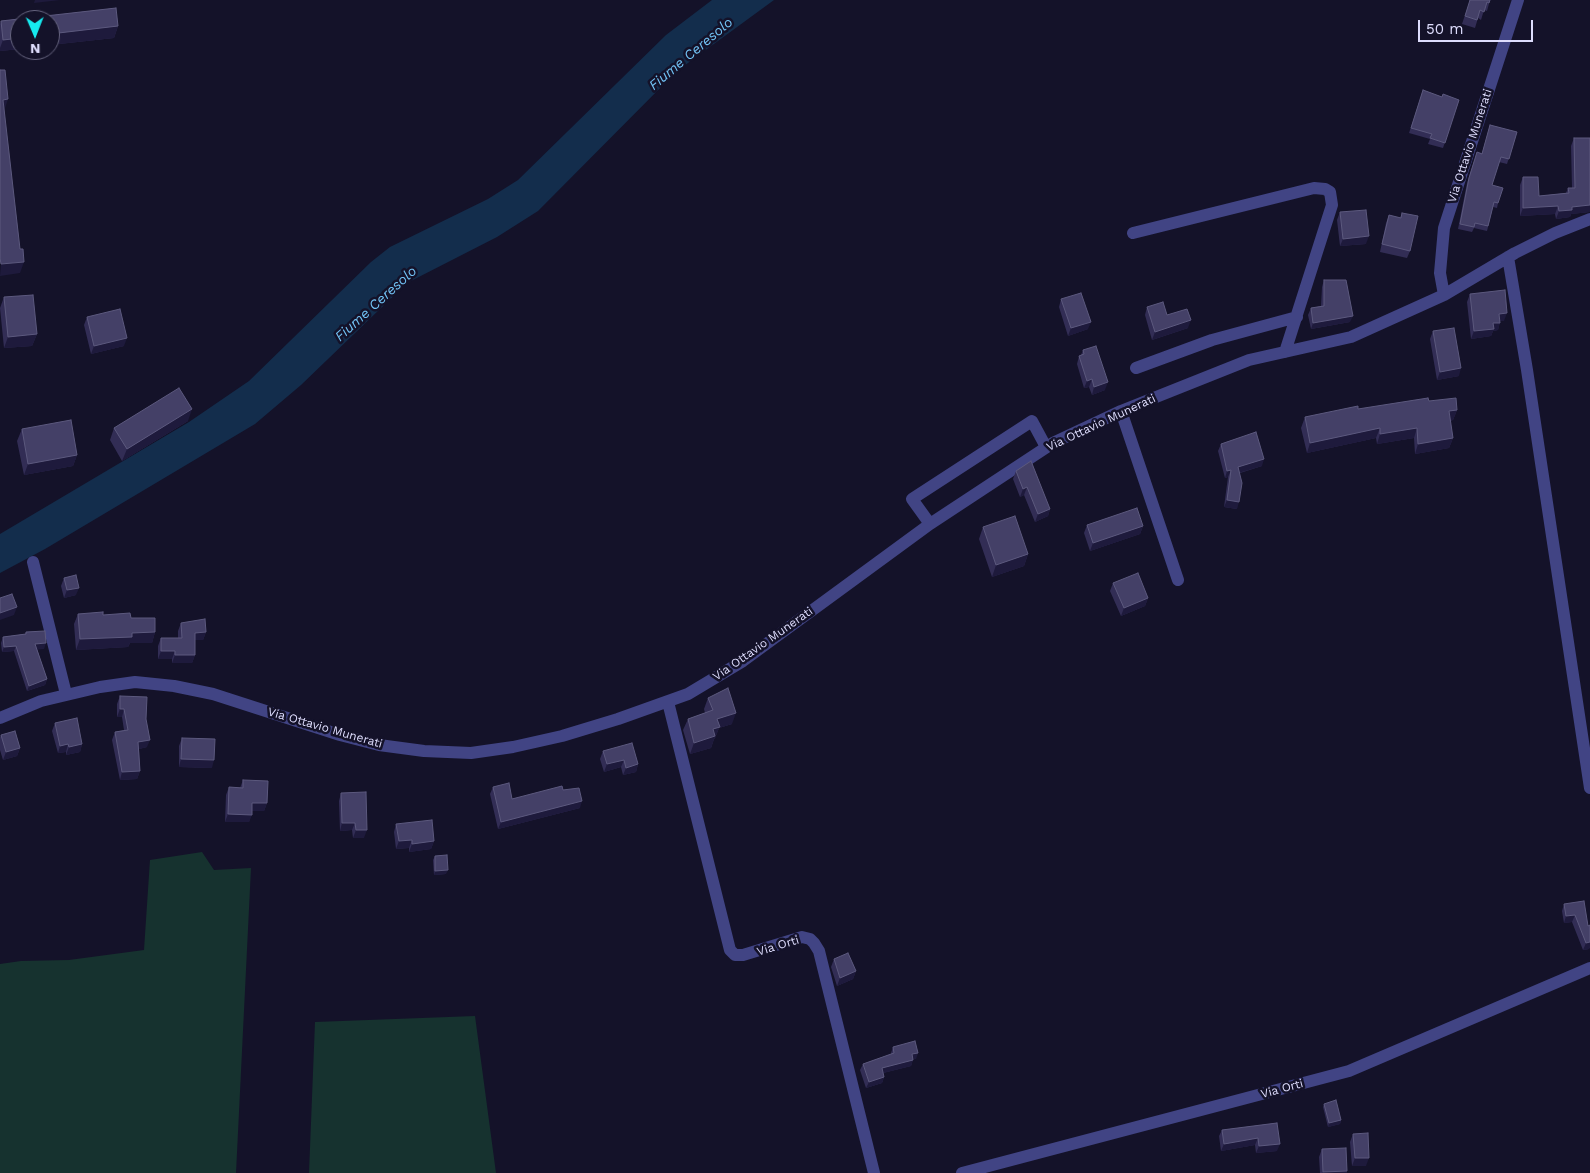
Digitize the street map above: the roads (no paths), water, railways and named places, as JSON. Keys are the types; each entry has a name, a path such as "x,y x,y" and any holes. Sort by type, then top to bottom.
{"street":[{"name":"Via Ottavio Munerati","path":"1444,295 1440,273 1444,228 1518,0"},
{"path":"1133,233 1314,188 1325,189 1330,192 1332,205 1285,352"},
{"name":"Via Ottavio Munerati","path":"0,718 41,701 66,694 135,682 174,686 213,694 340,735 379,745 424,751 471,753 513,747 562,736 618,719 688,694 743,661 930,524 1046,447 1121,411 1249,360 1351,337 1444,295 1508,257 1555,233 1590,220"},
{"path":"1508,257 1527,370 1590,788"},
{"path":"1136,368 1212,340 1297,317"},
{"path":"1121,411 1178,580"},
{"path":"930,524 912,499 1032,421 1046,447"},
{"path":"33,562 66,694"},
{"name":"Via Orti","path":"668,702 730,950 735,954 743,956 802,937 810,939 819,951 874,1173"},
{"name":"Via Orti","path":"962,1173 1349,1071 1590,968"}],"water":[{"name":"Fiume Ceresolo","path":"712,0 774,0 677,71 538,211 497,237 407,283 301,385 255,424 45,549 0,573 0,534 189,422 249,381 371,262 390,247 488,199 518,180 666,35"}]}
